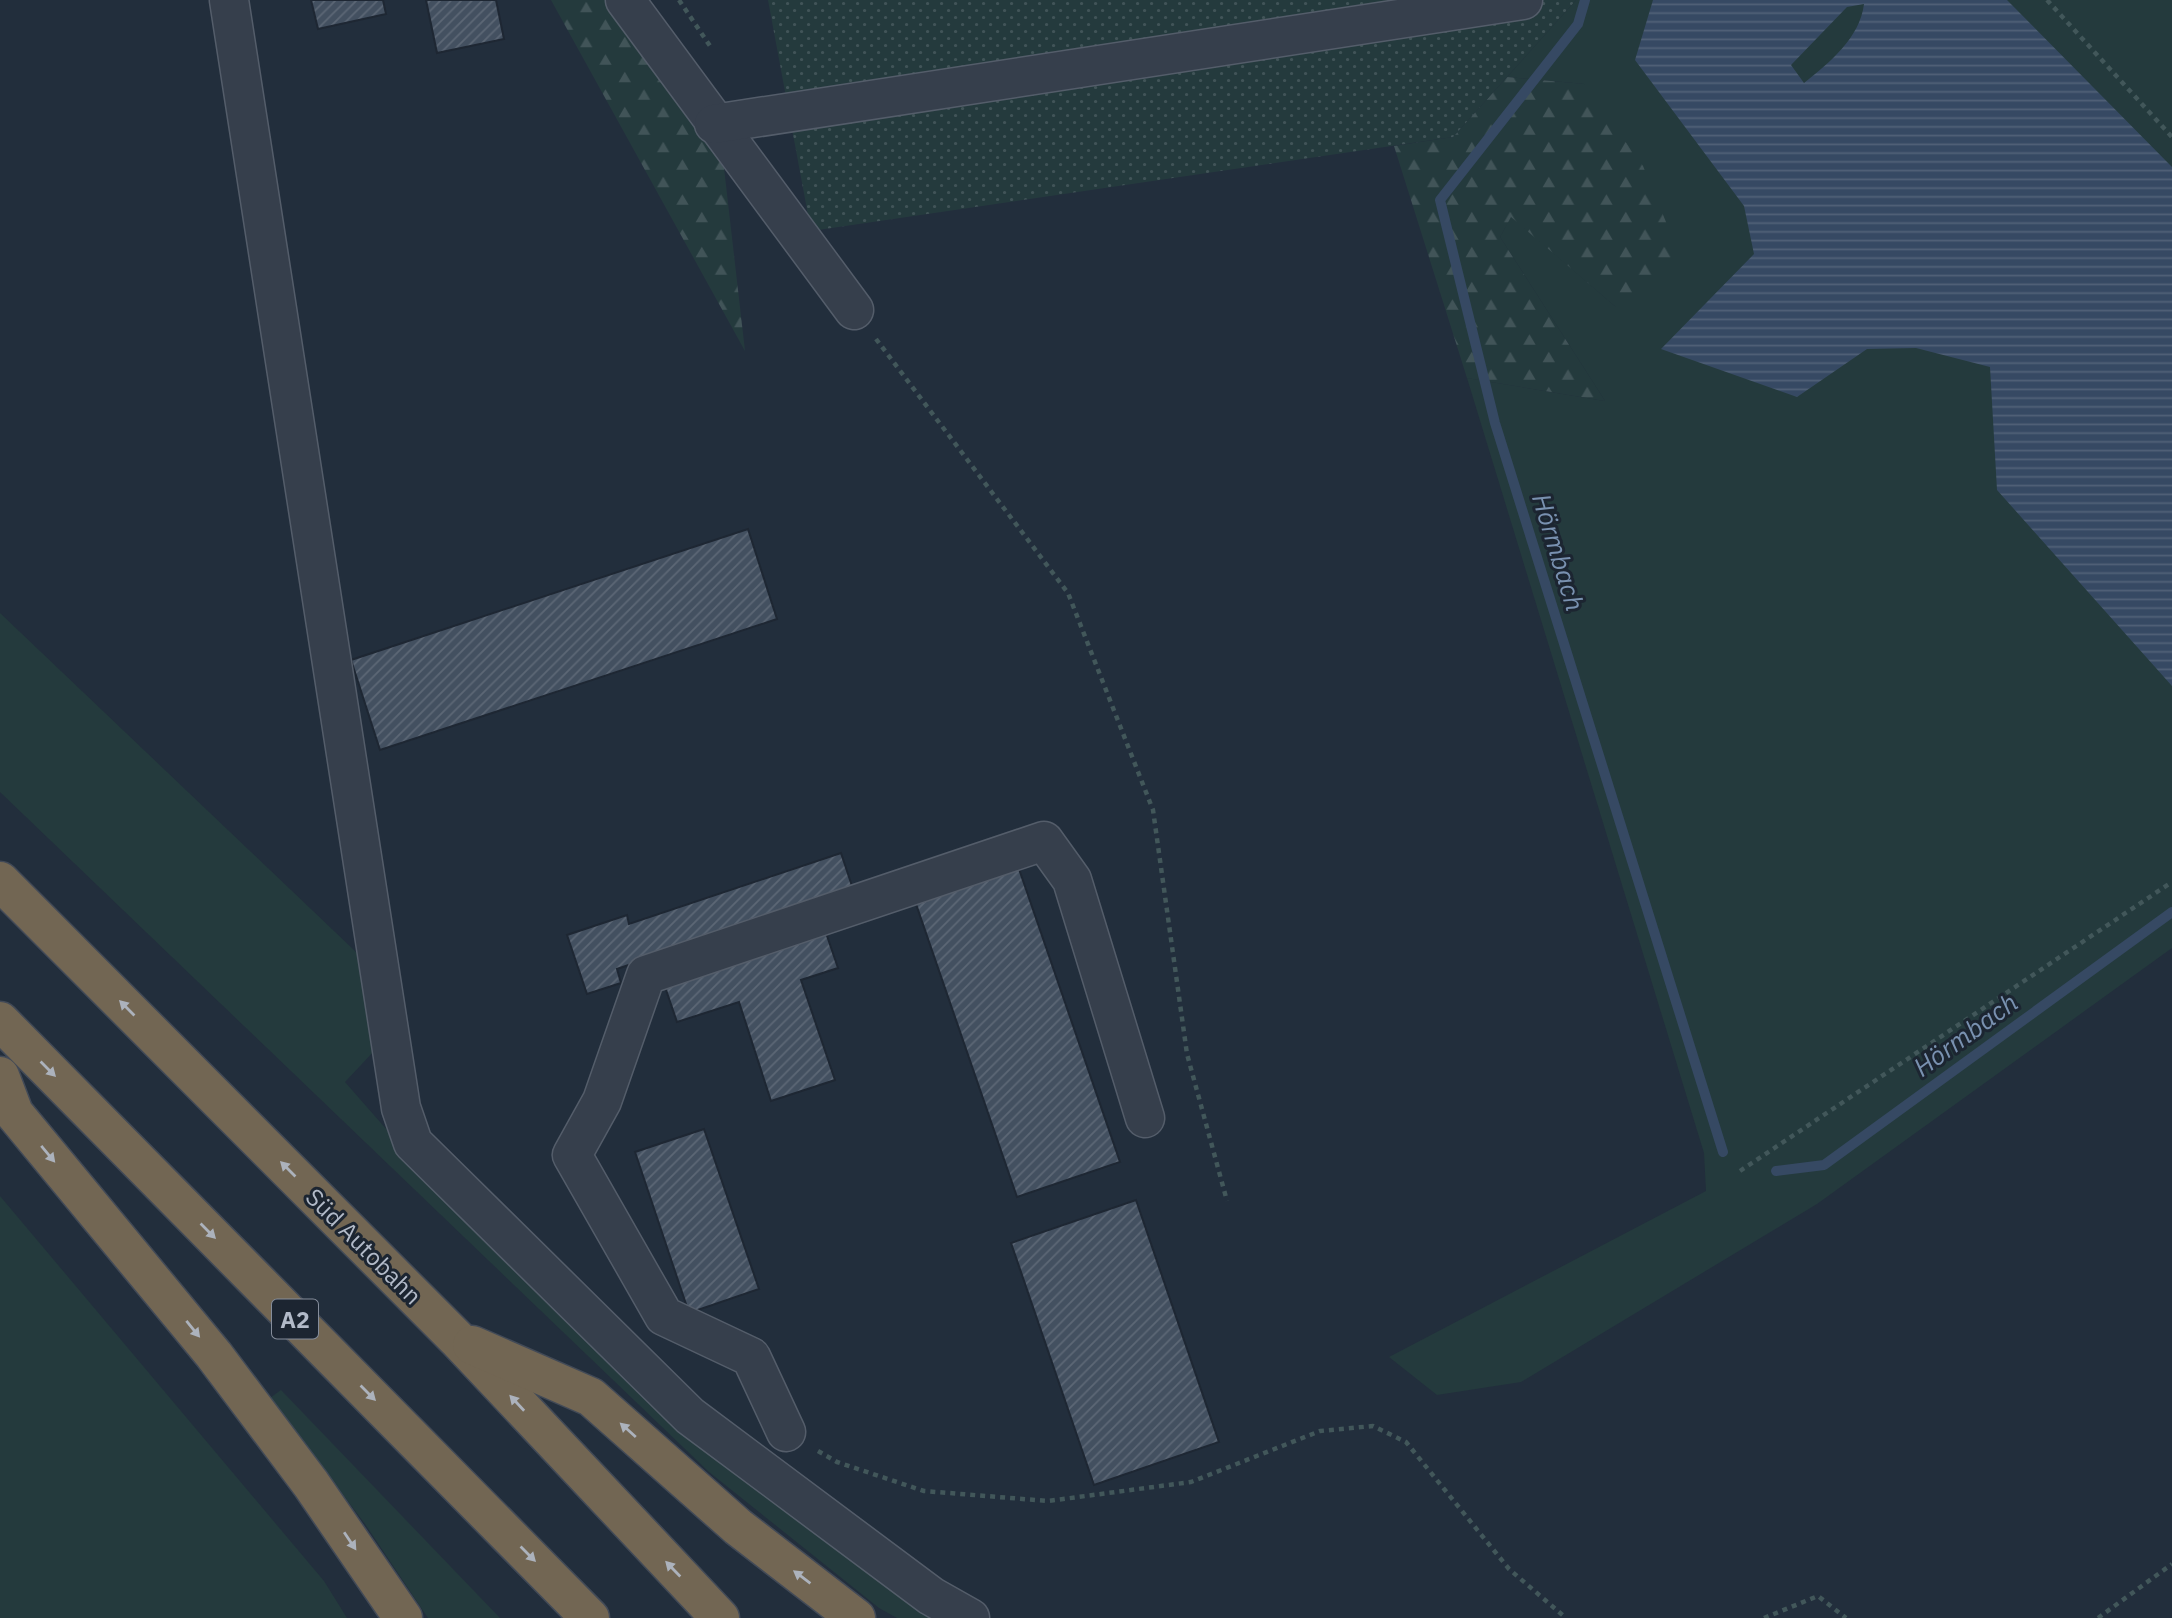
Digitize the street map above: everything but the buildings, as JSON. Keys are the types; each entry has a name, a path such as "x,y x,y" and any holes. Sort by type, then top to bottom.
{"highway":[{"name":"Süd Autobahn","path":"0,881 457,1339 720,1618"},
{"name":"A2","path":"0,1021 590,1618"},
{"path":"0,1076 14,1113 214,1354 311,1484 403,1618"},
{"path":"457,1339 591,1397 738,1527 856,1618"}],"lane":[{"path":"229,0 401,1108 413,1143 690,1416 931,1596 970,1618"},
{"path":"625,0 854,310"},
{"path":"714,124 1523,0"},
{"path":"786,1432 751,1357 664,1316 572,1155 602,1101 646,975 1044,841 1072,880 1145,1118"}],"path":[{"path":"2047,0 2172,137"},
{"path":"854,310 1068,593 1153,810 1187,1054 1227,1201"},
{"path":"1740,1171 2172,882"},
{"path":"786,1432 837,1462 925,1491 1048,1501 1191,1482 1320,1431 1373,1426 1406,1442 1509,1569 1566,1618"},
{"path":"2098,1618 2172,1564"},
{"path":"1764,1618 1818,1596 1846,1618"}],"green space":[{"path":"551,0 607,0 724,168 745,351"},
{"path":"768,0 1576,0 1453,137 811,231"},
{"path":"1576,0 2172,0 2172,948 1817,1204 1521,1382 1437,1395 1389,1357 1706,1191 1704,1153 1467,378 1605,401 1500,237 1511,216 1616,307 1584,84 1507,77"},
{"path":"1507,77 1584,84 1643,166 1682,261 1616,307 1511,217 1500,237 1605,401 1467,378 1394,146 1453,137"},
{"path":"0,613 377,972 376,1049 345,1082 437,1187 945,1618 897,1618 879,1608 709,1472 0,792"},
{"path":"0,1196 324,1581 347,1618 0,1618"},
{"path":"281,1390 500,1618 428,1618 365,1524 270,1398"}],"water":[{"path":"1653,0 2007,0 2172,167 2172,686 1997,490 1990,367 1916,348 1867,349 1797,397 1661,349 1754,254 1744,206 1635,60","holes":["1864,4 1861,16 1842,49 1804,83 1791,65 1847,7"]}],"waterway":[{"name":"Hörmbach","path":"1585,0 1578,24 1440,200 1495,423 1723,1152"},
{"name":"Hörmbach","path":"1776,1171 1824,1165 2172,912"}]}
